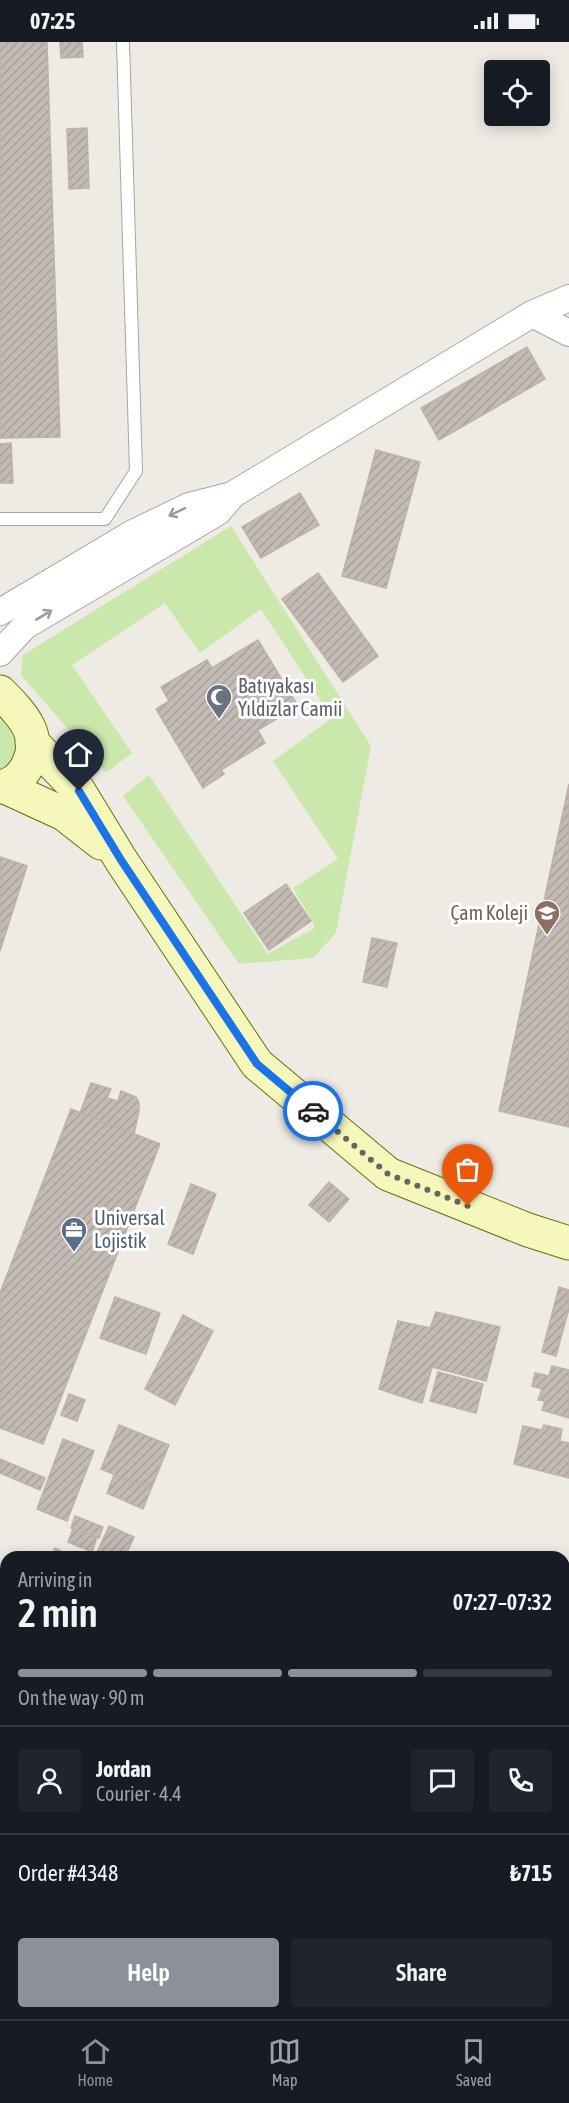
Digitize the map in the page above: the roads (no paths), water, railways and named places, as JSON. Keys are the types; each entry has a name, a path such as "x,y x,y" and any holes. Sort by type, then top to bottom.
{"street":[{"path":"0,612 133,533 189,506 232,495 532,314 569,298"},
{"path":"532,314 569,333"},
{"path":"0,653 26,627 218,512 232,495"},
{"path":"0,692 30,728 32,742 32,752 23,773 14,782 2,787"},
{"path":"32,742 79,791 121,860 257,1064 388,1174 528,1230 569,1243"},
{"path":"2,787 64,814 93,835 121,860"}],"lane":[{"path":"0,519 105,519 136,471 123,42"}],"place":[{"name":"Batıyakası Yıldızlar Camii","path":"219,720"},
{"name":"Çam Koleji","path":"547,936"},
{"name":"Universal Lojistik","path":"74,1253"}]}
